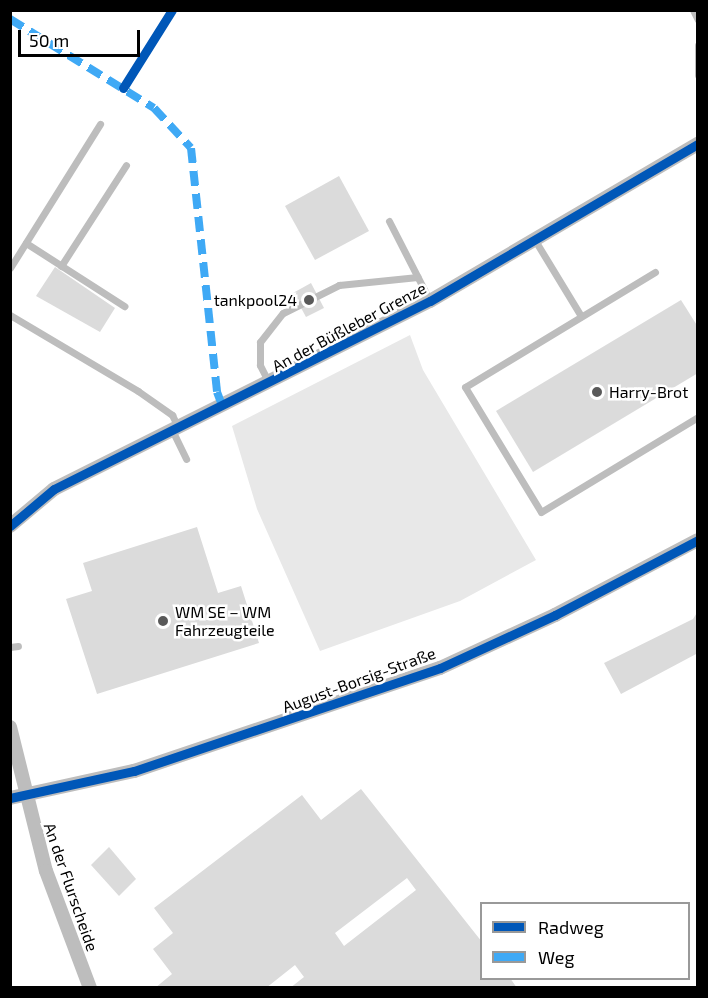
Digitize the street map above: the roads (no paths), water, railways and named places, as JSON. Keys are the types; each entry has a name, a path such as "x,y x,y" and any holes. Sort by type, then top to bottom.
{"street":[{"name":"An der Büßleber Grenze","path":"10,526 54,489 270,385 430,301 536,242 698,144"},
{"name":"August-Borsig-Straße","path":"17,797 134,771 440,668 555,615 698,540"},
{"path":"10,727 17,797"},
{"name":"An der Flurscheide","path":"17,797 90,987"}],"lane":[{"path":"693,10 698,20"},
{"path":"698,45 698,75"},
{"path":"10,268 100,124"},
{"path":"61,266 126,165"},
{"path":"389,220 430,301"},
{"path":"536,242 581,316"},
{"path":"26,243 124,306"},
{"path":"655,272 465,387 541,512 698,417"},
{"path":"270,385 260,365 260,342 283,313 339,285 418,278"},
{"path":"10,315 138,391 172,415 186,459"}],"place":[{"name":"tankpool24","path":"309,300"},
{"name":"Harry-Brot","path":"597,392"},
{"name":"WM SE – WM Fahrzeugteile","path":"163,621"}]}
